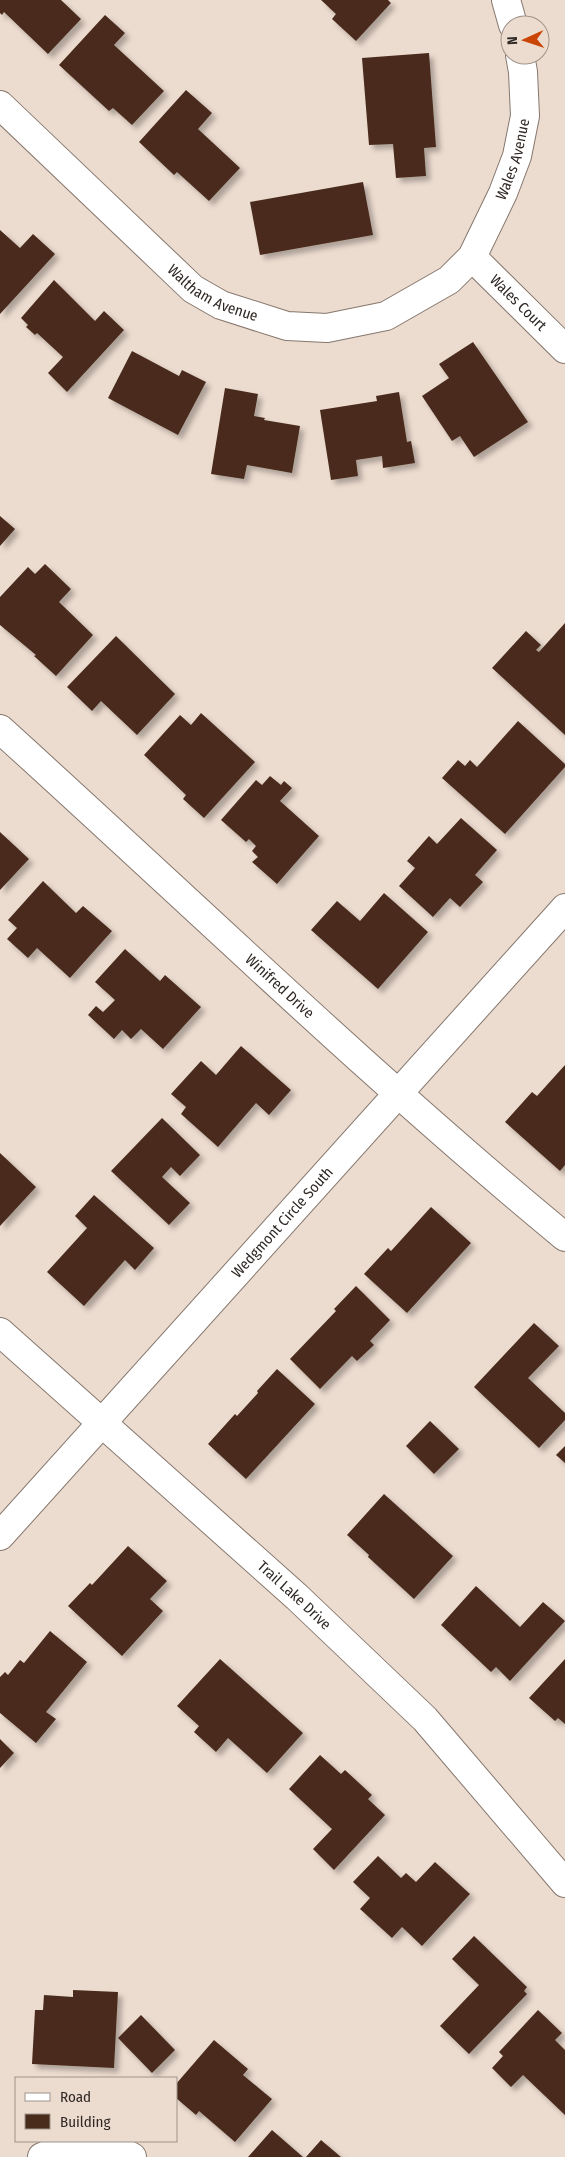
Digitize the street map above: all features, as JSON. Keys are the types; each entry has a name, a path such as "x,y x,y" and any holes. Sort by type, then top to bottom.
{"street":[{"path":"506,0 510,15"},
{"name":"Wales Avenue","path":"472,257 503,193 517,156 525,116 522,65"},
{"name":"Waltham Avenue","path":"0,105 193,289 220,305 287,326 327,328 386,316 449,280 472,257"},
{"name":"Wales Court","path":"472,257 565,349"},
{"name":"Winifred Drive","path":"0,729 398,1093 477,1164 565,1237"},
{"name":"Wedgmont Circle South","path":"0,1536 565,908"},
{"name":"Trail Lake Drive","path":"0,1332 297,1597 425,1719 565,1884"},
{"path":"42,2157 50,2153 103,2146 120,2150 132,2157"}],"building":[{"path":"0,0 61,0 81,19 48,54 4,12 2,15 0,13"},
{"path":"321,0 388,0 391,3 356,41 332,19 336,14"},
{"path":"105,15 125,33 114,45 164,91 132,125 113,108 109,111 59,65"},
{"path":"429,53 436,147 424,148 426,176 396,178 393,144 369,145 362,58"},
{"path":"186,90 212,113 198,129 240,168 209,201 177,172 174,175 139,142"},
{"path":"363,182 373,235 260,255 250,202"},
{"path":"0,230 20,248 33,234 55,254 0,314"},
{"path":"54,280 95,321 104,311 124,330 67,392 48,373 63,357 37,333 35,335 26,327 28,325 21,318"},
{"path":"473,342 528,422 474,457 460,436 452,441 422,396 449,378 439,364"},
{"path":"132,351 179,376 182,370 206,382 178,435 108,398"},
{"path":"225,388 258,394 254,416 265,418 264,420 300,426 292,473 247,465 244,479 211,474"},
{"path":"399,392 407,442 411,441 415,463 383,468 382,456 356,460 358,476 331,480 320,410 377,401 376,396"},
{"path":"0,516 15,529 0,546"},
{"path":"45,564 71,589 59,602 93,635 56,676 34,656 36,655 0,625 0,597 28,567 35,574"},
{"path":"565,623 565,735 492,668 526,631 541,645 536,650 539,652"},
{"path":"116,636 175,694 137,735 101,701 92,711 67,687"},
{"path":"201,713 255,762 204,818 183,799 186,795 144,755 180,715 191,725"},
{"path":"518,721 565,764 565,767 505,834 442,778 458,760 465,766 470,760 477,767"},
{"path":"270,776 281,785 284,781 292,788 280,801 319,836 277,884 252,862 258,857 252,851 256,846 249,839 246,842 221,820 256,780 262,785"},
{"path":"461,818 497,850 475,875 483,882 460,907 450,898 433,917 399,886 415,868 407,861 429,836 437,844"},
{"path":"0,832 29,859 0,890"},
{"path":"43,881 76,913 83,906 112,931 70,978 37,948 28,958 7,939 17,928 8,920"},
{"path":"384,893 428,932 378,989 311,930 337,901 360,921"},
{"path":"125,949 160,981 165,975 201,1007 163,1049 141,1029 131,1039 122,1030 114,1039 88,1015 96,1006 103,1012 115,1000 95,982"},
{"path":"241,1046 291,1090 269,1115 256,1103 218,1147 181,1114 186,1107 171,1094 201,1061 216,1075"},
{"path":"565,1065 565,1165 560,1171 505,1122 532,1092 537,1096"},
{"path":"162,1118 200,1155 180,1176 171,1167 162,1177 190,1203 169,1225 111,1171"},
{"path":"0,1153 36,1187 0,1226"},
{"path":"94,1195 154,1248 135,1270 125,1260 84,1306 47,1272 87,1228 75,1216"},
{"path":"431,1207 471,1243 407,1313 364,1274 388,1248 391,1251"},
{"path":"356,1286 390,1320 370,1341 374,1345 357,1361 352,1356 320,1389 290,1359 336,1311 334,1309"},
{"path":"534,1323 559,1346 528,1378 565,1413 565,1420 539,1448 474,1387"},
{"path":"277,1369 315,1404 246,1479 208,1444 235,1414 237,1416"},
{"path":"430,1421 459,1449 434,1474 406,1446"},
{"path":"565,1446 565,1463 556,1455"},
{"path":"384,1494 453,1556 414,1599 347,1535"},
{"path":"128,1546 167,1581 150,1599 163,1611 122,1656 68,1606 90,1583 92,1585"},
{"path":"476,1586 520,1627 543,1602 565,1621 510,1681 496,1667 491,1672 441,1625"},
{"path":"50,1631 87,1662 46,1712 56,1719 36,1743 0,1713 0,1677 5,1672 8,1675 20,1660 24,1663"},
{"path":"220,1659 303,1733 267,1773 228,1738 216,1752 194,1732 199,1726 177,1706"},
{"path":"565,1659 565,1724 558,1718 555,1721 529,1698"},
{"path":"0,1739 14,1753 0,1768"},
{"path":"320,1755 341,1774 345,1770 372,1795 368,1799 385,1815 334,1870 313,1849 332,1829 289,1789"},
{"path":"378,1856 401,1878 406,1873 416,1882 435,1862 470,1894 422,1946 402,1927 392,1938 360,1909 370,1898 353,1882"},
{"path":"474,1936 527,1987 524,1991 527,1994 469,2054 440,2026 479,1985 452,1959"},
{"path":"73,1990 118,1992 114,2068 32,2064 35,2010 43,2010 44,1995 73,1997"},
{"path":"538,2010 562,2033 555,2040 565,2050 565,2115 523,2075 511,2087 492,2068 503,2056 499,2052"},
{"path":"141,2015 175,2050 152,2073 118,2038"},
{"path":"214,2040 248,2069 243,2075 272,2099 235,2142 199,2111 196,2115 178,2100 178,2082"},
{"path":"272,2130 303,2157 248,2157"},
{"path":"321,2140 341,2157 306,2157"}]}
